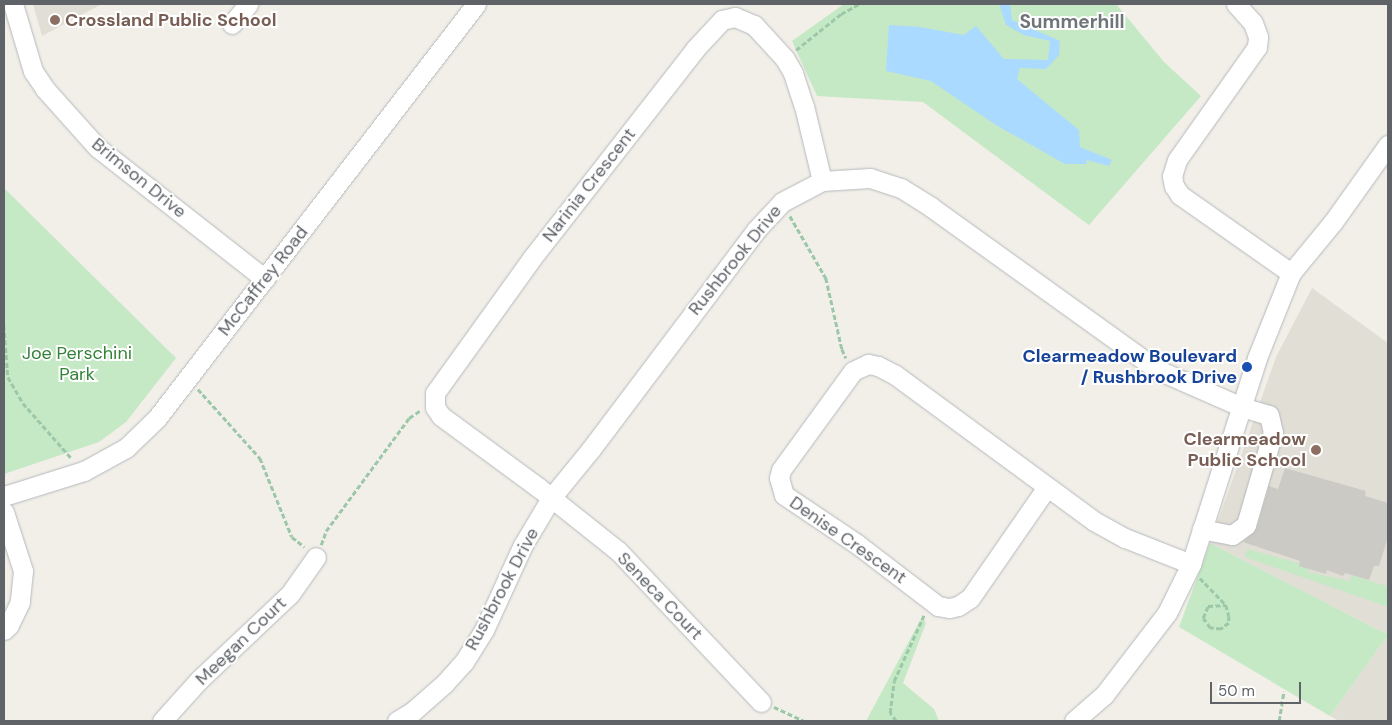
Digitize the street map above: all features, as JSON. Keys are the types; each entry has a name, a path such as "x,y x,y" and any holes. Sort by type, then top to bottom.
{"street":[{"name":"Brimson Drive","path":"13,4 32,71 45,89 98,148 265,279"},
{"path":"232,24 248,4"},
{"name":"McCaffrey Road","path":"4,496 84,471 126,448 138,437 188,378 476,4"},
{"path":"1236,4 1254,23 1258,37 1257,47 1177,160 1172,176 1174,186 1180,195 1291,273"},
{"name":"Narinia Crescent","path":"435,400 437,387 532,258 712,29 722,20 735,17 754,25 785,59 793,73 804,106 822,181"},
{"path":"1074,721 1104,695 1167,613 1196,571 1202,529 1277,306 1291,273 1333,222 1388,145"},
{"name":"Rushbrook Drive","path":"398,721 412,712 437,690 464,662 484,630 523,545 551,498 591,449 756,230 782,202 822,181 870,178 901,188 931,207 1158,370 1242,407 1269,415 1273,432 1246,525 1232,535 1202,529"},
{"path":"853,371 868,364 878,366 894,374 1094,521 1196,571"},
{"name":"Denise Crescent","path":"853,371 781,470 779,478 784,495 857,544 938,606 948,608 958,606 970,598 1047,487"},
{"path":"435,400 435,407 446,421 551,498"},
{"name":"Seneca Court","path":"551,498 618,552 761,702"},
{"path":"4,512 23,571 20,602 9,625 4,630"},
{"name":"Meegan Court","path":"162,721 200,679 290,594 316,557"}],"path":[{"path":"785,59 841,14 859,4"},
{"path":"782,202 826,278 842,349 853,371"},
{"path":"4,325 8,377 23,403 66,454 84,471"},
{"path":"188,378 260,458 292,537 316,557 326,531 409,418 435,400"},
{"path":"1196,571 1226,604 1230,616 1228,623 1221,629 1210,628 1203,618 1208,606 1226,604"},
{"path":"896,721 890,713 894,682 922,623 929,599"},
{"path":"1279,721 1284,691"},
{"path":"761,702 804,721"}],"shaded area":[{"name":"Crossland Public School","path":"33,4 102,4 42,36"},
{"name":"Clearmeadow Public School","path":"1312,288 1388,343 1388,635 1210,543 1276,357"},
{"path":"1388,635 1388,721 1339,721 1330,716"}],"green space":[{"path":"844,4 1116,4 1164,62 1201,96 1089,225 923,102 817,96 792,41"},
{"name":"Joe Perschini Park","path":"4,188 176,358 126,422 99,442 4,474"},
{"path":"1210,543 1388,635 1330,716 1179,627"},
{"path":"1247,549 1309,566 1308,572 1350,581 1351,575 1386,586 1388,583 1388,607 1245,557"},
{"path":"922,617 926,623 903,683 934,709 939,721 866,721"}],"water":[{"path":"999,4 1010,4 1012,20 1060,41 1059,55 1046,69 1020,68 1017,79 1079,130 1080,147 1112,160 1109,166 1087,160 1086,164 1065,164 996,125 931,81 886,71 889,25 920,27 964,35 976,26 1004,59 1048,60 1050,41 1024,35 1006,25"}],"building":[{"path":"1285,468 1366,491 1365,496 1388,503 1388,537 1379,566 1374,566 1369,580 1345,573 1343,576 1327,570 1326,574 1299,566 1300,561 1243,542 1257,528 1269,486 1278,489"}],"place":[{"name":"Crossland Public School","path":"55,20"},
{"name":"Clearmeadow Boulevard / Rushbrook Drive","path":"1247,367"},
{"name":"Clearmeadow Public School","path":"1316,450"}],"district":[{"name":"Summerhill","path":"1072,22"}]}
